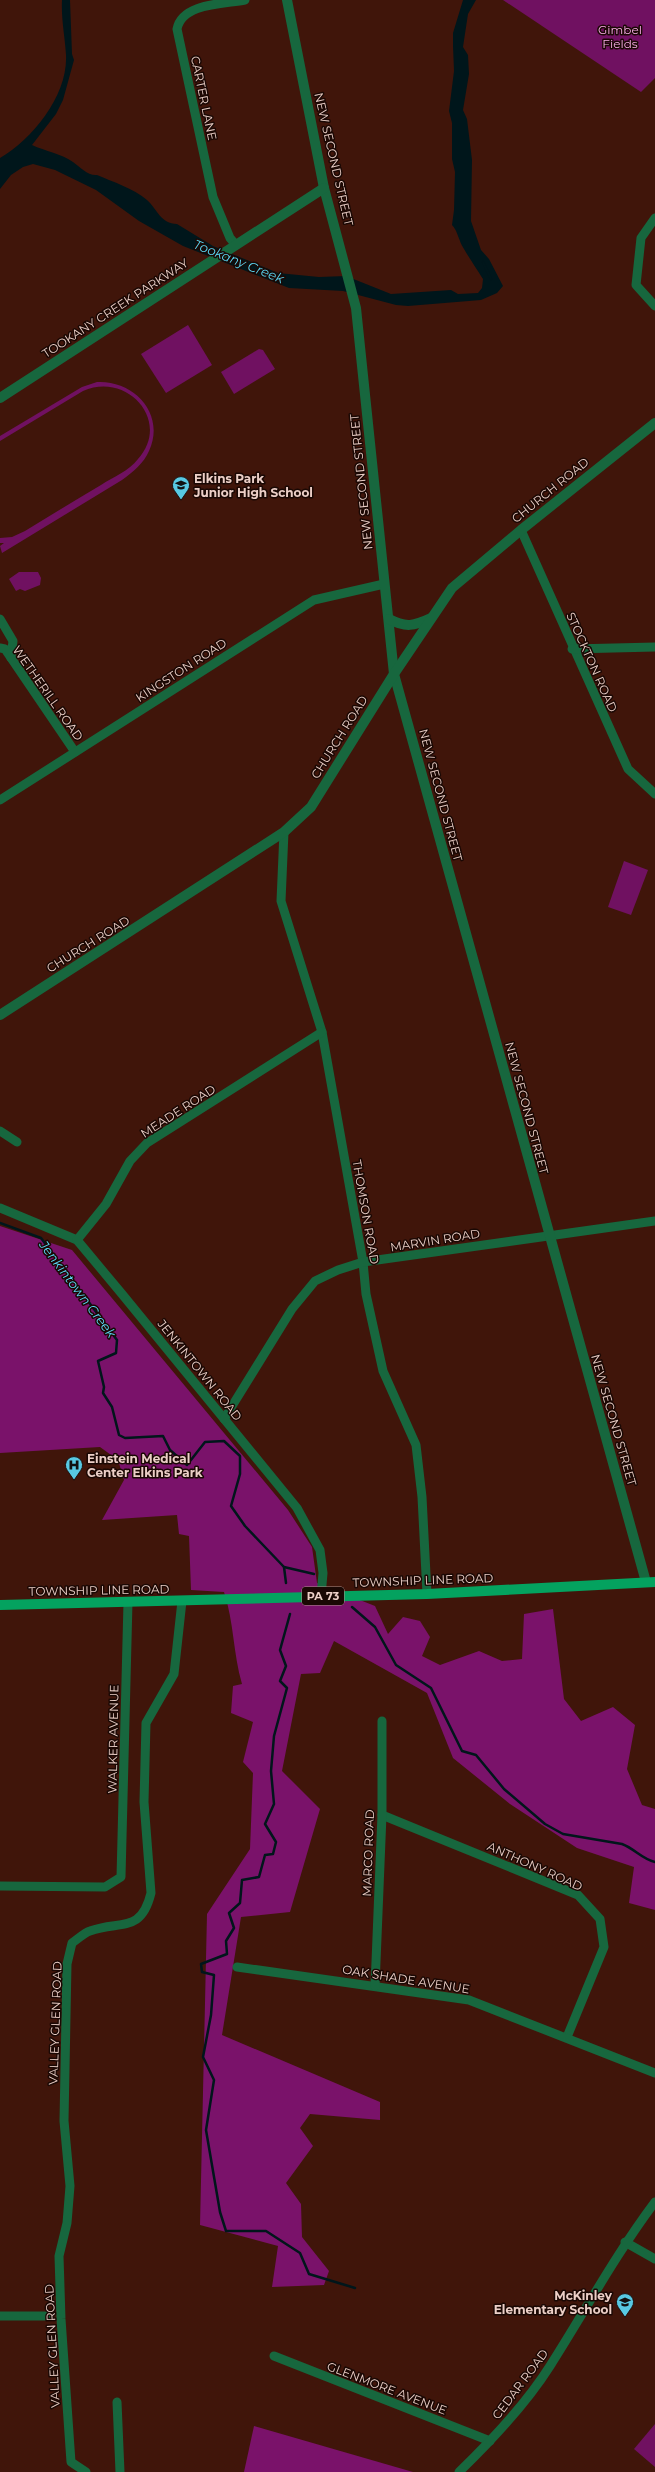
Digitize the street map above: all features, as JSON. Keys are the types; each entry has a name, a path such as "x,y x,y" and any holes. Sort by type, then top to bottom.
{"main road":[{"name":"TOWNSHIP LINE ROAD","path":"0,1605 426,1594 650,1582"}],"street":[{"name":"CARTER LANE","path":"234,247 213,198 177,33 178,23 190,11 245,0"},
{"name":"NEW SECOND STREET","path":"287,0 324,188 348,272 356,308 394,674 548,1235 650,1582"},
{"name":"TOOKANY CREEK PARKWAY","path":"0,398 324,188"},
{"path":"655,218 641,238 636,285 655,306"},
{"name":"CHURCH ROAD","path":"0,1015 129,934 284,832 311,807 394,674 452,588 521,530 655,423"},
{"name":"STOCKTON ROAD","path":"521,530 572,649 628,769 655,794"},
{"name":"KINGSTON ROAD","path":"0,800 314,600 384,584"},
{"path":"389,619 408,627 415,626 431,618"},
{"path":"0,619 13,641 11,658"},
{"path":"572,649 655,647"},
{"name":"WETHERILL ROAD","path":"0,648 5,649 75,752"},
{"name":"THOMSON ROAD","path":"284,832 281,901 322,1032 363,1262 366,1294 383,1371 416,1445 422,1497 426,1594"},
{"name":"MEADE ROAD","path":"77,1240 106,1204 130,1161 147,1143 322,1032"},
{"path":"0,1132 17,1142"},
{"name":"JENKINTOWN ROAD","path":"0,1208 77,1240 297,1508 320,1550 323,1573 321,1596"},
{"name":"MARVIN ROAD","path":"224,1419 292,1309 315,1281 338,1270 363,1262 655,1221"},
{"name":"VALLEY GLEN ROAD","path":"82,2471 71,2462 61,2315 60,2256 67,2223 70,2186 64,2121 68,1964 72,1943 90,1931 131,1924 148,1906 151,1893 144,1802 146,1723 174,1674 182,1601"},
{"name":"WALKER AVENUE","path":"0,1886 105,1886 121,1877 128,1602"},
{"name":"MARCO ROAD","path":"374,1986 382,1815 382,1721"},
{"name":"ANTHONY ROAD","path":"382,1815 578,1895 600,1918 604,1947 567,2037"},
{"name":"OAK SHADE AVENUE","path":"237,1967 469,2000 567,2037 655,2073"},
{"name":"CEDAR ROAD","path":"459,2472 490,2441 549,2367 625,2242 655,2202"},
{"path":"625,2242 655,2259"},
{"path":"0,2316 49,2316"},
{"name":"GLENMORE AVENUE","path":"274,2356 490,2441"},
{"path":"117,2402 120,2472"}],"green space":[{"name":"Gimbel Fields","path":"503,0 655,0 655,78 641,92"},
{"path":"188,325 212,365 166,393 141,354"},
{"path":"259,349 263,350 275,369 234,394 221,372"},
{"path":"97,382 111,383 134,393 150,412 153,424 153,437 147,455 138,467 122,480 2,553 0,546 4,543 0,543 0,538 12,537 25,531 121,474 138,459 147,444 150,430 147,416 140,403 129,394 115,388 99,387 83,391 0,441 0,436 82,387"},
{"path":"19,572 38,572 41,578 40,585 25,591 20,589 16,591 9,579"},
{"path":"624,861 648,870 631,915 608,907"},
{"path":"655,2424 655,2467 634,2449"}],"shaded area":[{"path":"0,1226 72,1250 288,1510 312,1547 317,1583 375,1606 388,1634 403,1617 420,1621 430,1637 422,1656 440,1665 479,1651 502,1661 522,1659 524,1614 553,1609 564,1699 581,1721 613,1707 635,1725 627,1769 642,1805 655,1809 655,1910 629,1903 634,1867 577,1848 510,1804 453,1758 427,1693 334,1641 320,1673 301,1674 282,1771 320,1809 290,1912 241,1917 222,2035 380,2102 380,2120 310,2114 300,2128 313,2146 286,2183 301,2204 302,2237 329,2271 324,2285 272,2287 278,2246 200,2225 207,1914 250,1849 253,1773 243,1762 253,1722 231,1713 233,1686 242,1684 230,1615 224,1592 191,1590 189,1536 179,1534 177,1515 102,1520 124,1480 118,1460 100,1447 0,1453"},
{"path":"254,2426 413,2472 244,2472"}],"water":[{"path":"62,0 70,0 72,54 74,60 63,100 56,114 32,145 64,157 90,174 97,175 129,189 147,200 167,222 177,224 213,246 278,273 319,277 346,276 391,294 451,290 458,294 478,293 482,288 483,279 461,244 452,225 455,172 452,159 452,123 449,111 454,71 453,33 463,0 476,0 468,14 463,47 468,55 469,74 463,110 467,119 472,160 471,221 481,250 489,259 503,286 497,293 481,300 408,306 396,305 343,291 289,288 183,246 139,221 96,190 55,170 33,164 23,167 11,175 0,189 0,158 25,140 36,128 55,100 61,85 65,70 66,55"}],"waterway":[{"name":"Tookany Creek","path":"483,262 491,279"},
{"name":"Jenkintown Creek","path":"0,1223 41,1238 117,1340 116,1353 98,1361 104,1387 103,1393 112,1407 119,1435 125,1438 163,1436 170,1450 187,1465 205,1442 224,1441 240,1456 240,1474 231,1506 245,1526 284,1567 314,1574"},
{"path":"284,1567 286,1583"},
{"name":"Jenkintown Creek","path":"352,1607 375,1627 396,1665 431,1688 462,1751 476,1755 504,1789 545,1824 563,1834 622,1844 631,1848 646,1859 655,1862"},
{"path":"290,1614 280,1650 286,1666 280,1681 287,1688 274,1736 271,1771 274,1804 265,1824 276,1842 273,1854 265,1855 259,1877 242,1880 240,1903 229,1913 234,1928 226,1941 227,1954 201,1964 202,1972 214,1975 211,2015 203,2057 214,2080 206,2130 220,2212 226,2231 266,2231 300,2253 309,2274 355,2288"}],"place":[{"name":"Elkins Park Junior High School","path":"181,500"},
{"name":"Einstein Medical Center Elkins Park","path":"74,1480"},
{"name":"McKinley Elementary School","path":"625,2317"}]}
